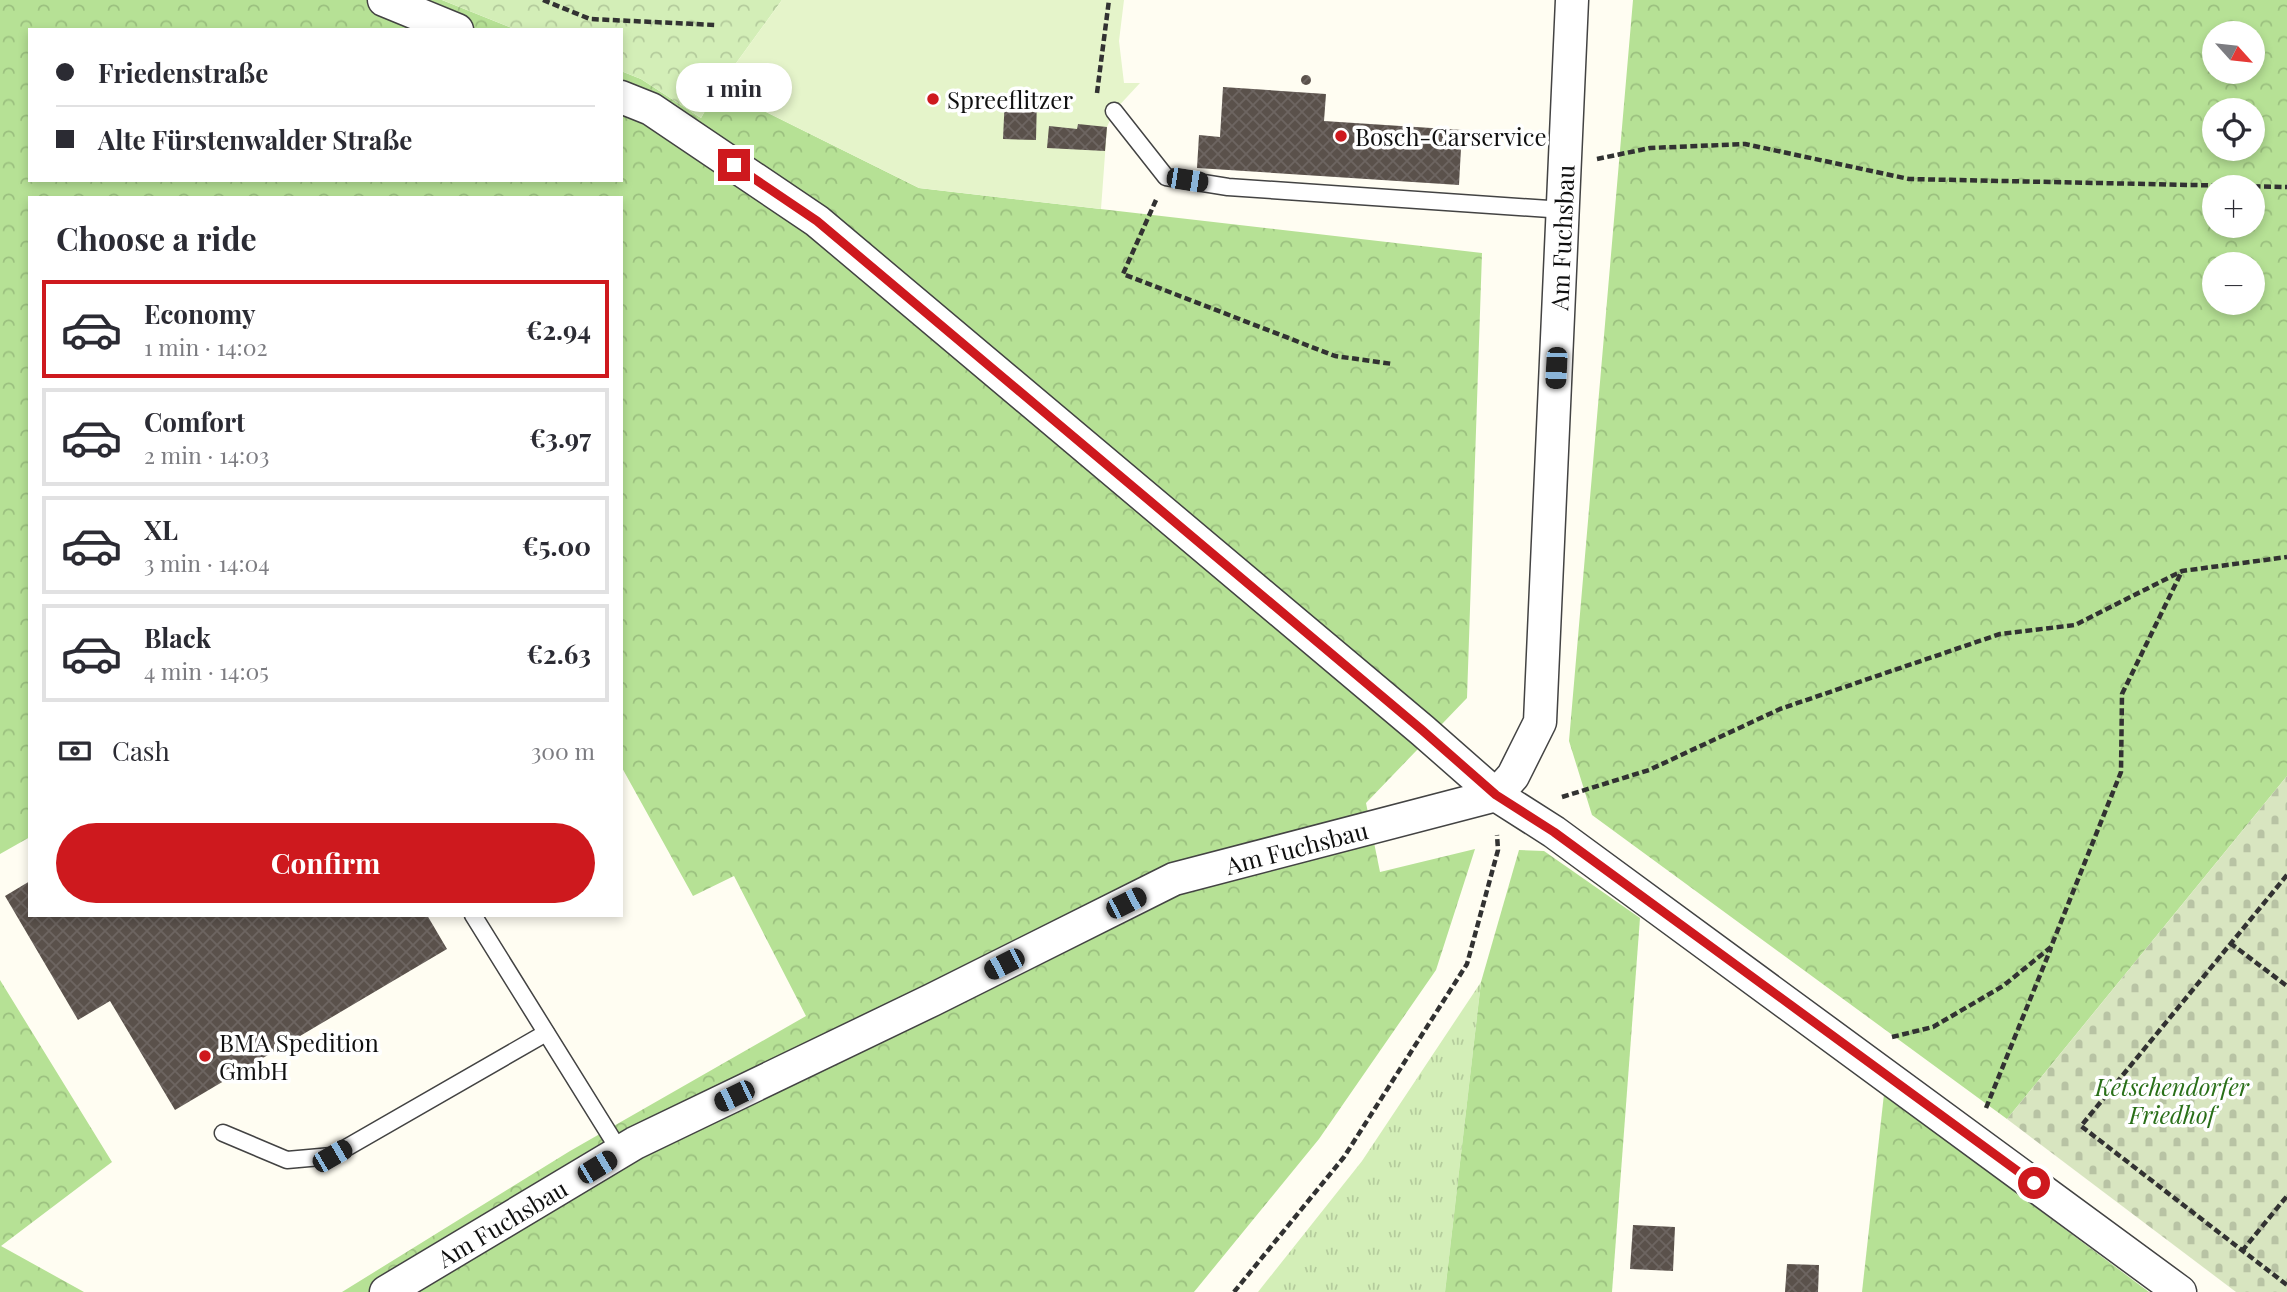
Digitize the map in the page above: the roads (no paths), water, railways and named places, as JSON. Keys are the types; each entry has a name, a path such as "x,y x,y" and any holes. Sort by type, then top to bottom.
{"street":[{"path":"384,0 452,28"},
{"name":"Am Fuchsbau","path":"386,1292 635,1143 932,1000 1174,879 1496,795 1513,776 1540,722 1572,0"},
{"path":"623,98 650,109 817,221 1412,721 1496,795 1554,832 1850,1047 2180,1292"}],"lane":[{"path":"1114,111 1166,177 1228,187 1564,210"},
{"path":"473,917 621,1153"},
{"path":"223,1133 287,1160 332,1156 546,1033"}],"place":[{"name":"Spreeflitzer","path":"933,99"},
{"name":"Bosch-Carservice","path":"1341,136"},
{"name":"BMA Spedition GmbH","path":"205,1056"}],"park label":[{"name":"Ketschendorfer Friedhof","path":"2172,1100"}]}
